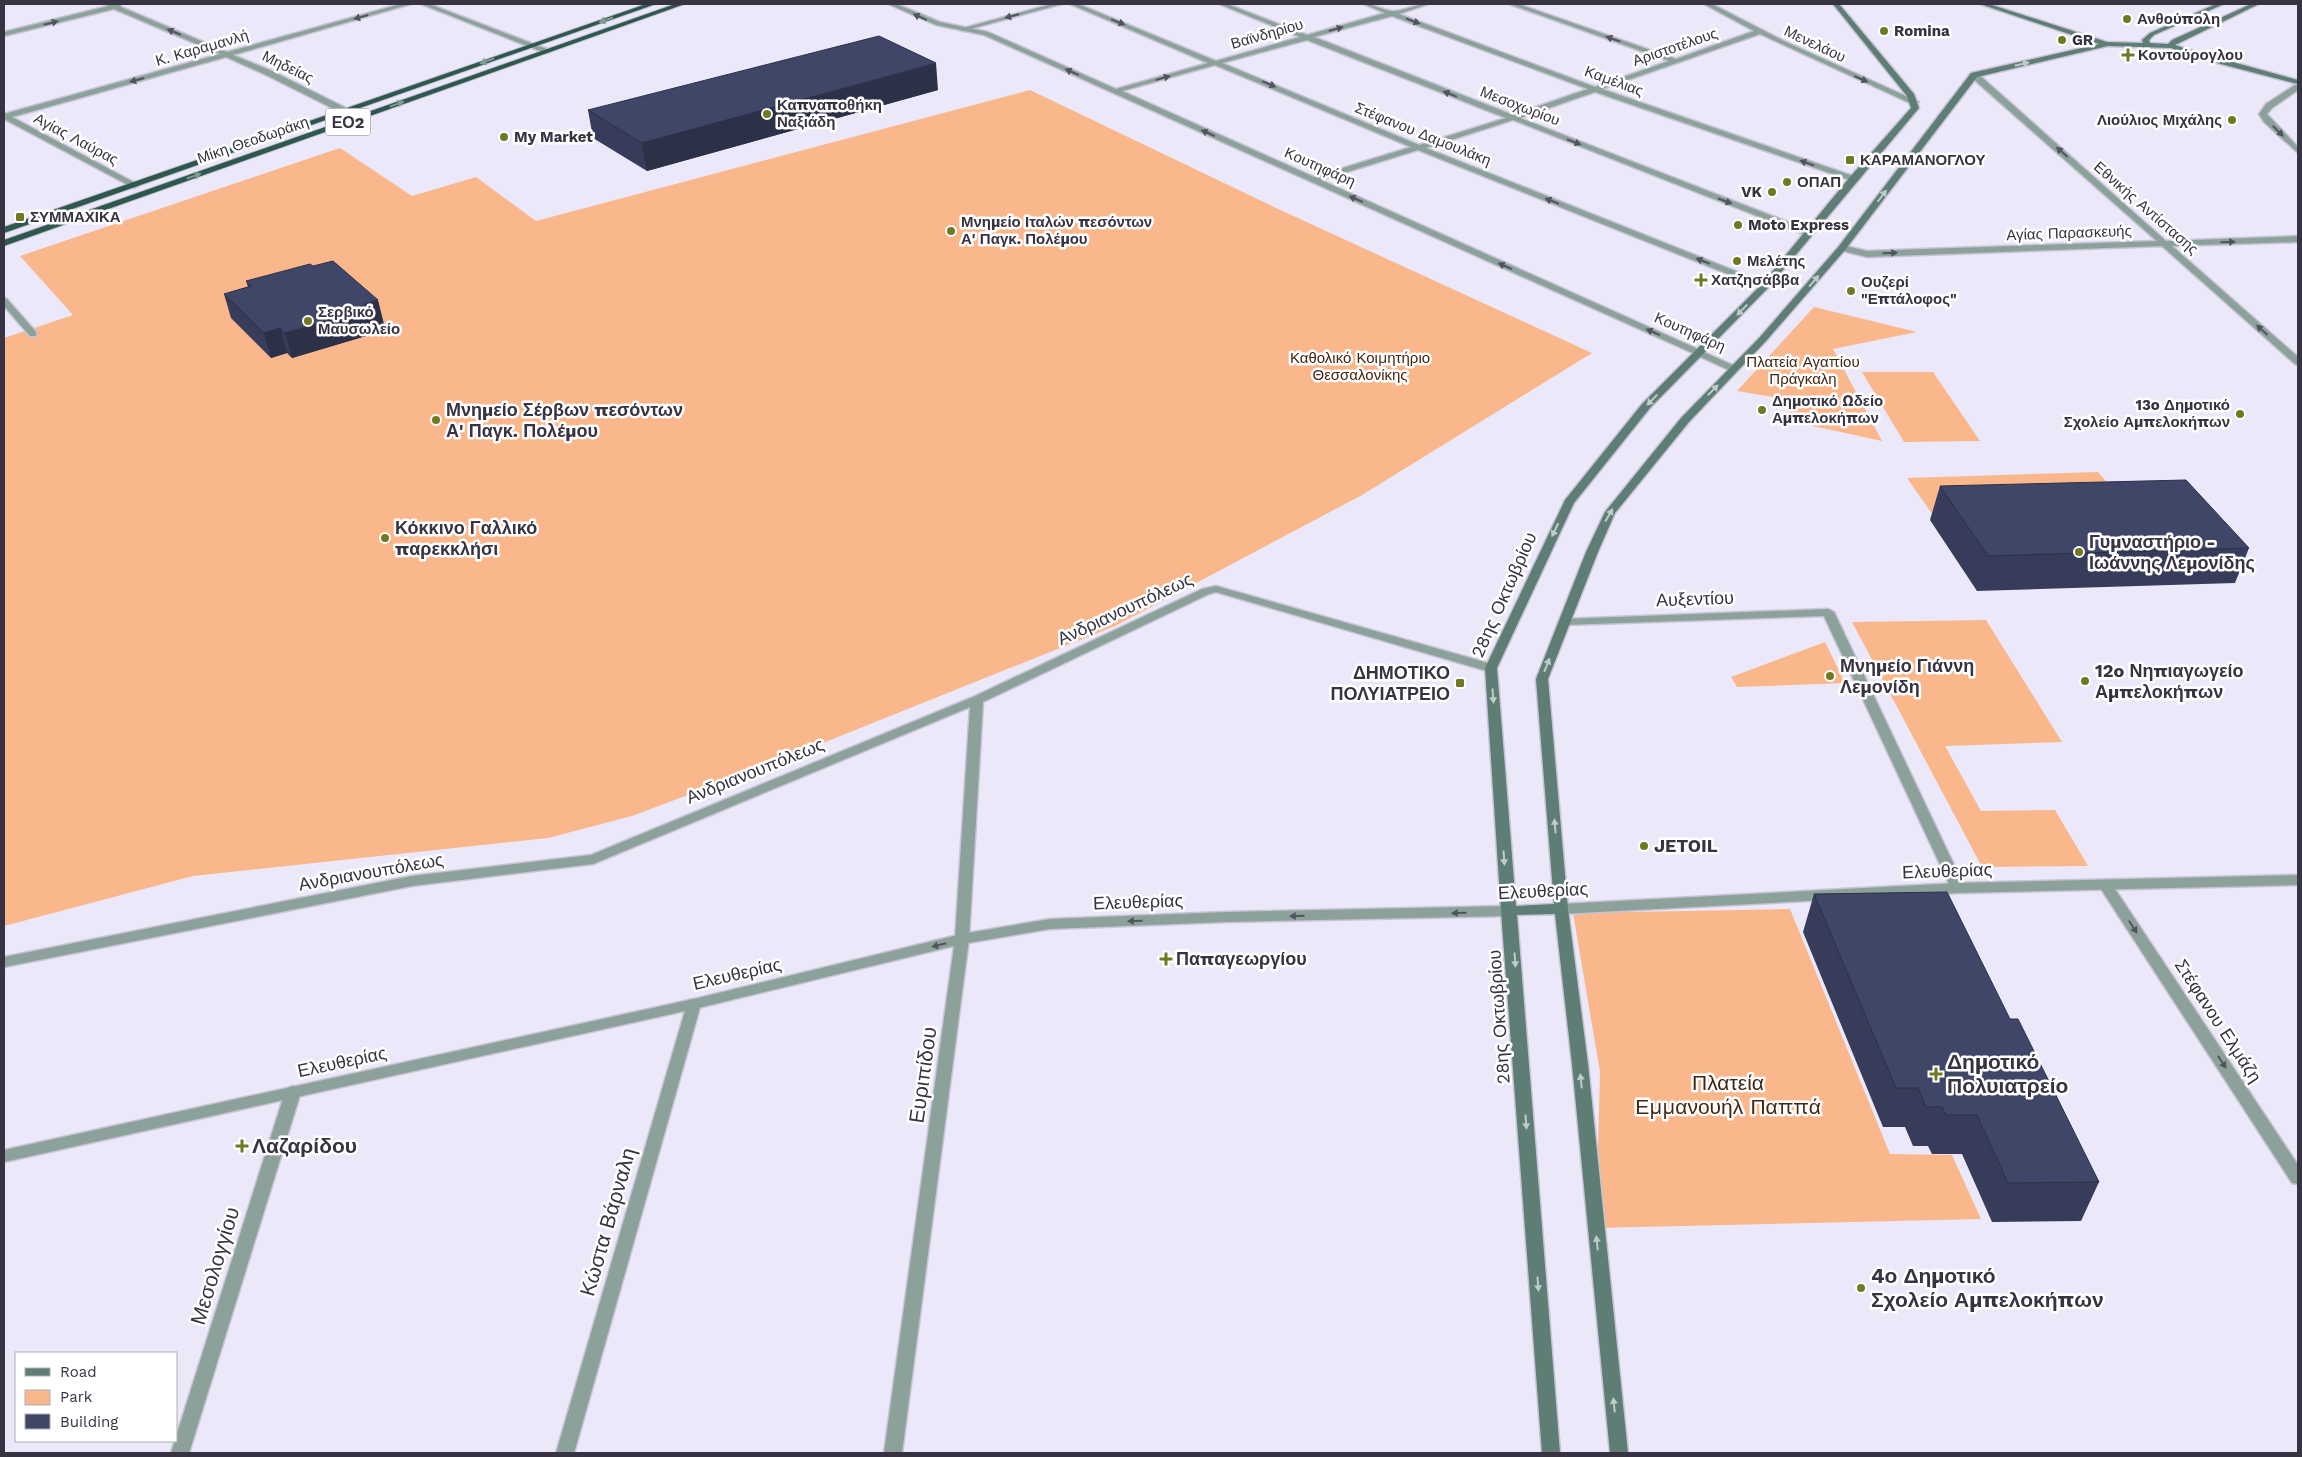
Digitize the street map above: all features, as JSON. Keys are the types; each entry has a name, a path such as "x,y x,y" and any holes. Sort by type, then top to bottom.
{"highway":[{"name":"Μίκη Θεοδωράκη","path":"4,230 652,4"},
{"name":"Μίκη Θεοδωράκη","path":"4,243 681,4"}],"main road":[{"path":"1836,4 1915,102"},
{"path":"1983,4 2108,44 2172,46 2193,54 2298,82"},
{"path":"2167,55 2148,46 2145,40 2152,34 2221,4"},
{"path":"2172,46 2171,43 2174,41 2256,4"},
{"path":"1619,1453 1580,1064 1561,909 1542,679 1610,512 1685,420 1763,339 1842,248 1974,76 2108,44"},
{"path":"2183,60 2297,89"},
{"name":"28ης Οκτωβρίου","path":"1551,1453 1513,943 1508,911 1491,668 1569,502 1646,406 1765,286 1853,179 1915,108 1915,102"},
{"name":"Ελευθερίας","path":"1508,911 1561,909"}],"street":[{"path":"4,34 112,5 126,4"},
{"name":"Κ. Καραμανλή","path":"4,116 408,4"},
{"path":"424,4 548,51"},
{"name":"Κουτηφάρη","path":"891,4 938,24 986,33 1734,369"},
{"path":"963,29 1060,4"},
{"name":"Στέφανου Δαμουλάκη","path":"1073,4 1218,62 1420,148 1765,286"},
{"name":"Μεσοχωρίου","path":"1222,4 1808,233"},
{"name":"Καμέλιας","path":"1367,4 1595,89 1853,179"},
{"name":"Βαϊνδηρίου","path":"1116,91 1425,4"},
{"path":"1512,4 1676,61"},
{"name":"Μενελάου","path":"1707,4 1822,63 1915,102"},
{"name":"Μηδείας","path":"112,5 229,55 345,111"},
{"name":"Αριστοτέλους","path":"1314,180 1512,118 1759,32"},
{"name":"Εθνικής Αντίστασης","path":"1974,76 2298,362"},
{"path":"2297,89 2269,106 2264,114 2267,120 2298,151"},
{"name":"Αγίας Λαύρας","path":"4,116 134,186"},
{"name":"Αγίας Παρασκευής","path":"1842,248 1868,254 2298,239"},
{"path":"4,301 33,334"},
{"name":"Ανδριανουπόλεως","path":"4,962 412,881 593,859 977,700 1197,594 1216,590 1491,668"},
{"name":"Αυξεντίου","path":"1564,622 1828,612 1958,888"},
{"name":"Ευριπίδου","path":"893,1453 962,939 977,700"},
{"name":"Ελευθερίας","path":"1561,909 1958,888 2298,880"},
{"name":"Στέφανου Ελμάζη","path":"2106,886 2298,1178"},
{"name":"Ελευθερίας","path":"4,1156 694,1004 962,939 1050,924 1226,917 1508,911"},
{"name":"Κώστα Βάρναλη","path":"565,1453 694,1004"},
{"name":"Μεσολογγίου","path":"180,1453 293,1092"}],"green space":[{"name":"Καθολικό Κοιμητήριο Θεσσαλονίκης","path":"1030,90 1276,208 1592,353 1362,495 1115,626 783,759 632,816 548,838 193,876 4,926 4,338 73,315 20,256 340,148 412,196 476,177 536,221"},
{"name":"Πλατεία Αγαπίου Πράγκαλη","path":"1814,307 1917,332 1833,349 1882,441 1790,421 1784,399 1737,391"},
{"path":"1862,372 1933,372 1980,441 1904,442"},
{"path":"2098,472 2132,511 1935,518 1907,478"},
{"path":"1986,620 2062,742 1945,746 1981,811 2055,810 2088,866 1982,867 1852,622"},
{"path":"1825,642 1845,683 1737,687 1731,677"},
{"name":"Πλατεία Εμμανουήλ Παππά","path":"1790,909 1890,1154 1952,1155 1981,1219 1596,1228 1600,1072 1573,913"}],"building":[{"path":"879,36 936,63 642,143 588,110"},
{"path":"333,261 378,300 364,304 369,309 285,333 280,328 264,333 224,294 251,286 246,281 310,264 313,266"},
{"path":"2186,480 2249,548 1988,556 1940,486"},
{"path":"1947,892 2010,1019 2018,1019 2099,1182 2008,1183 1977,1115 1946,1115 1942,1107 1926,1107 1918,1088 1896,1088 1814,894"}],"place":[{"name":"Ανθούπολη","path":"2127,19"},
{"name":"Romina","path":"1884,31"},
{"name":"GR","path":"2062,40"},
{"name":"Κοντούρογλου","path":"2128,55"},
{"name":"Καπναποθήκη Ναξιάδη","path":"767,114"},
{"name":"Λιούλιος Μιχάλης","path":"2232,120"},
{"name":"My Market","path":"504,137"},
{"name":"ΚΑΡΑΜΑΝΟΓΛΟΥ","path":"1850,160"},
{"name":"ΟΠΑΠ","path":"1787,182"},
{"name":"VK","path":"1772,192"},
{"name":"ΣΥΜΜΑΧΙΚΑ","path":"20,217"},
{"name":"Moto Express","path":"1738,225"},
{"name":"Μνημείο Ιταλών πεσόντων Α' Παγκ. Πολέμου","path":"951,231"},
{"name":"Μελέτης","path":"1737,261"},
{"name":"Χατζησάββα","path":"1701,280"},
{"name":"Ουζερί \"Επτάλοφος\"","path":"1851,291"},
{"name":"Σερβικό Μαυσωλείο","path":"308,321"},
{"name":"Δημοτικό Ωδείο Αμπελοκήπων","path":"1762,410"},
{"name":"13o Δημοτικό Σχολείο Αμπελοκήπων","path":"2240,414"},
{"name":"Μνημείο Σέρβων πεσόντων Α' Παγκ. Πολέμου","path":"436,420"},
{"name":"Κόκκινο Γαλλικό παρεκκλήσι","path":"385,538"},
{"name":"Γυμναστήριο - Ιωάννης Λεμονίδης","path":"2079,552"},
{"name":"Μνημείο Γιάννη Λεμονίδη","path":"1830,676"},
{"name":"12o Νηπιαγωγείο Αμπελοκήπων","path":"2085,681"},
{"name":"ΔΗΜΟΤΙΚΟ ΠΟΛΥΙΑΤΡΕΙΟ","path":"1460,683"},
{"name":"JETOIL","path":"1644,846"},
{"name":"Παπαγεωργίου","path":"1166,959"},
{"name":"Δημοτικό Πολυιατρείο","path":"1936,1074"},
{"name":"Λαζαρίδου","path":"242,1146"},
{"name":"4ο Δημοτικό Σχολείο Αμπελοκήπων","path":"1861,1288"}]}
